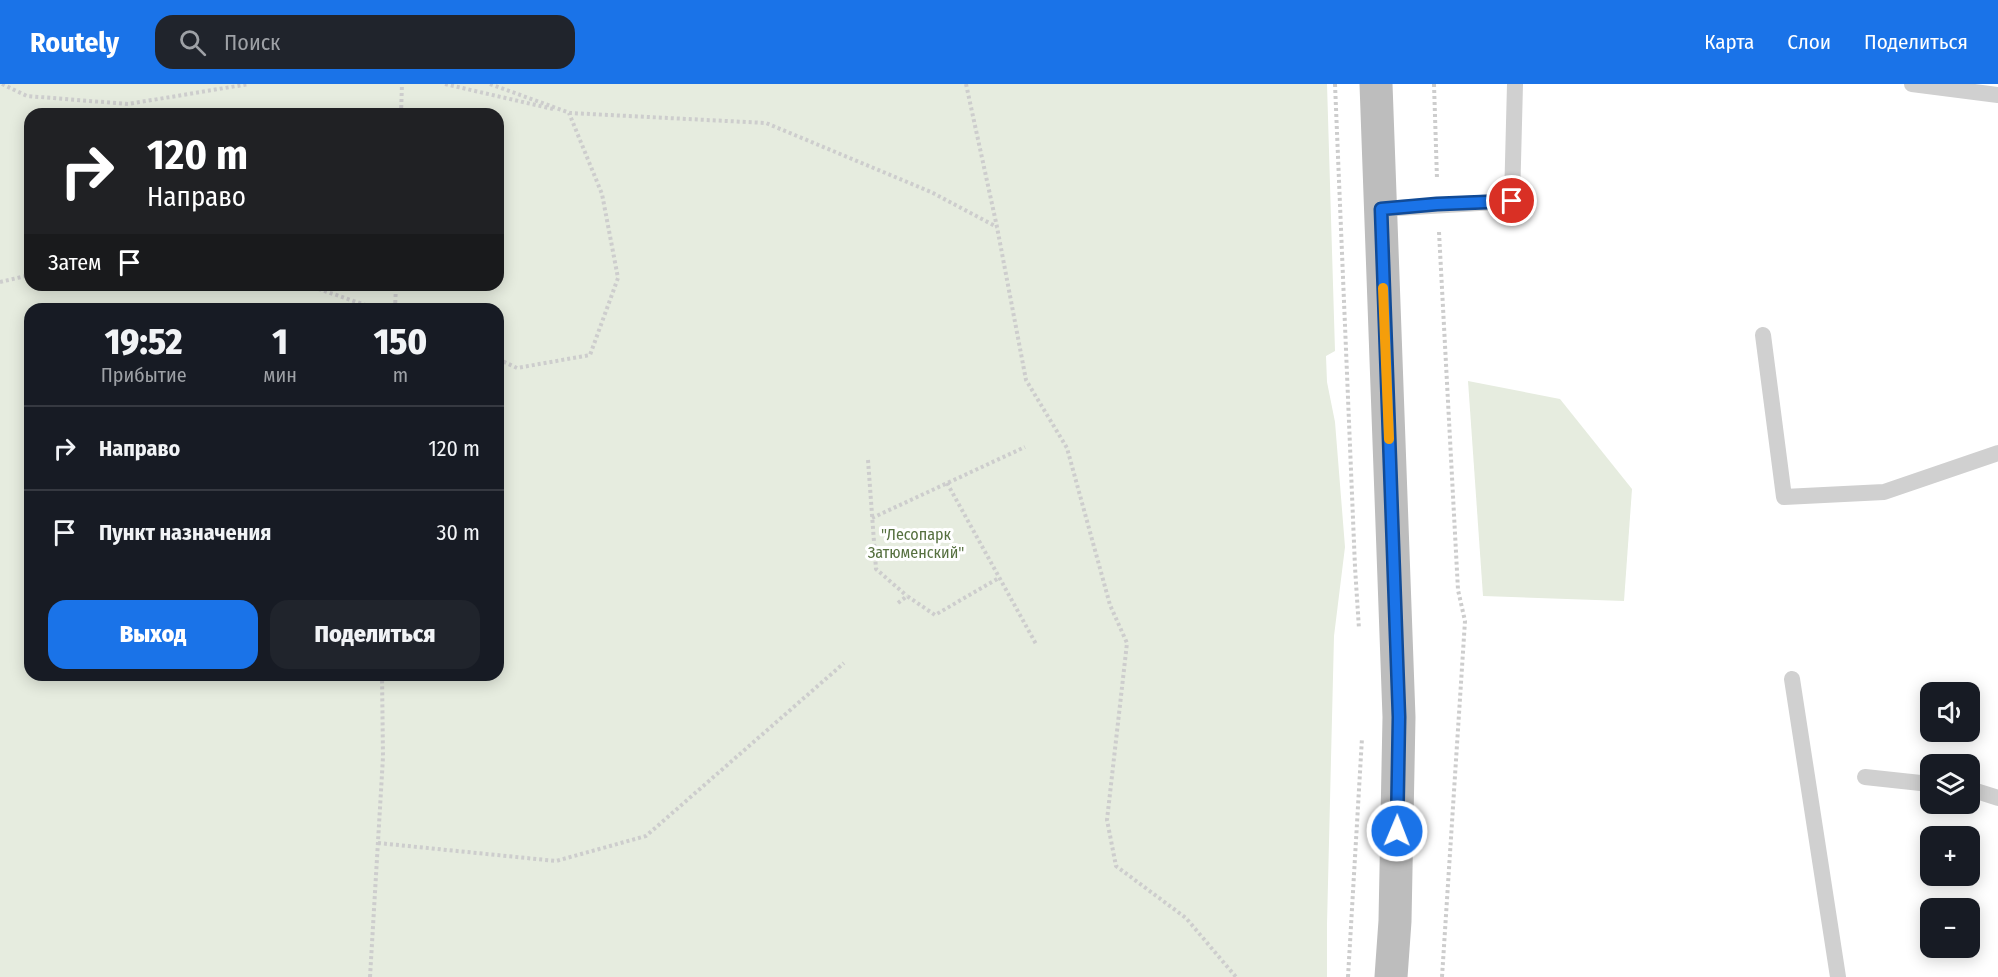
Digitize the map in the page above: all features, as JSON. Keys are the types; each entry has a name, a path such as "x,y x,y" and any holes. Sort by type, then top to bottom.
{"street":[{"path":"1376,84 1399,717 1395,921 1391,977"}],"lane":[{"path":"1381,209 1512,201 1515,84"},
{"path":"1912,84 1998,95"},
{"path":"1763,335 1784,496 1884,492 1998,453"},
{"path":"1792,679 1838,977"},
{"path":"1865,777 1920,783"},
{"path":"1980,792 1998,798"}],"path":[{"path":"2,84 27,96 128,104 249,84"},
{"path":"401,108 402,84"},
{"path":"445,84 570,113 766,123 931,192 998,227"},
{"path":"490,84 570,113 602,194 618,278 590,355 517,368 504,362"},
{"path":"966,84 998,227 1026,380 1067,448 1110,606 1127,643 1107,820 1116,866 1186,918 1236,977"},
{"path":"1335,84 1354,567 1360,639"},
{"path":"1434,84 1437,204 1458,590 1465,621 1442,977"},
{"path":"0,282 24,276"},
{"path":"324,291 360,303"},
{"path":"872,518 1025,447"},
{"path":"868,460 876,569 907,596 935,615 999,578"},
{"path":"947,483 1036,644"},
{"path":"898,603 907,596"},
{"path":"378,843 556,861 646,836 844,663"},
{"path":"370,977 383,757 382,681"},
{"path":"1348,977 1362,733"}],"green space":[{"name":"\"Лесопарк Затюменский\"","path":"0,84 1327,84 1335,351 1326,356 1327,382 1335,422 1345,547 1334,636 1327,977 0,977"},
{"path":"1468,381 1560,399 1632,489 1624,601 1483,596"}],"slow traffic":[{"path":"1383,288 1389,439"}],"route":[{"path":"1397,831 1399,717 1381,209 1512,201"}]}
